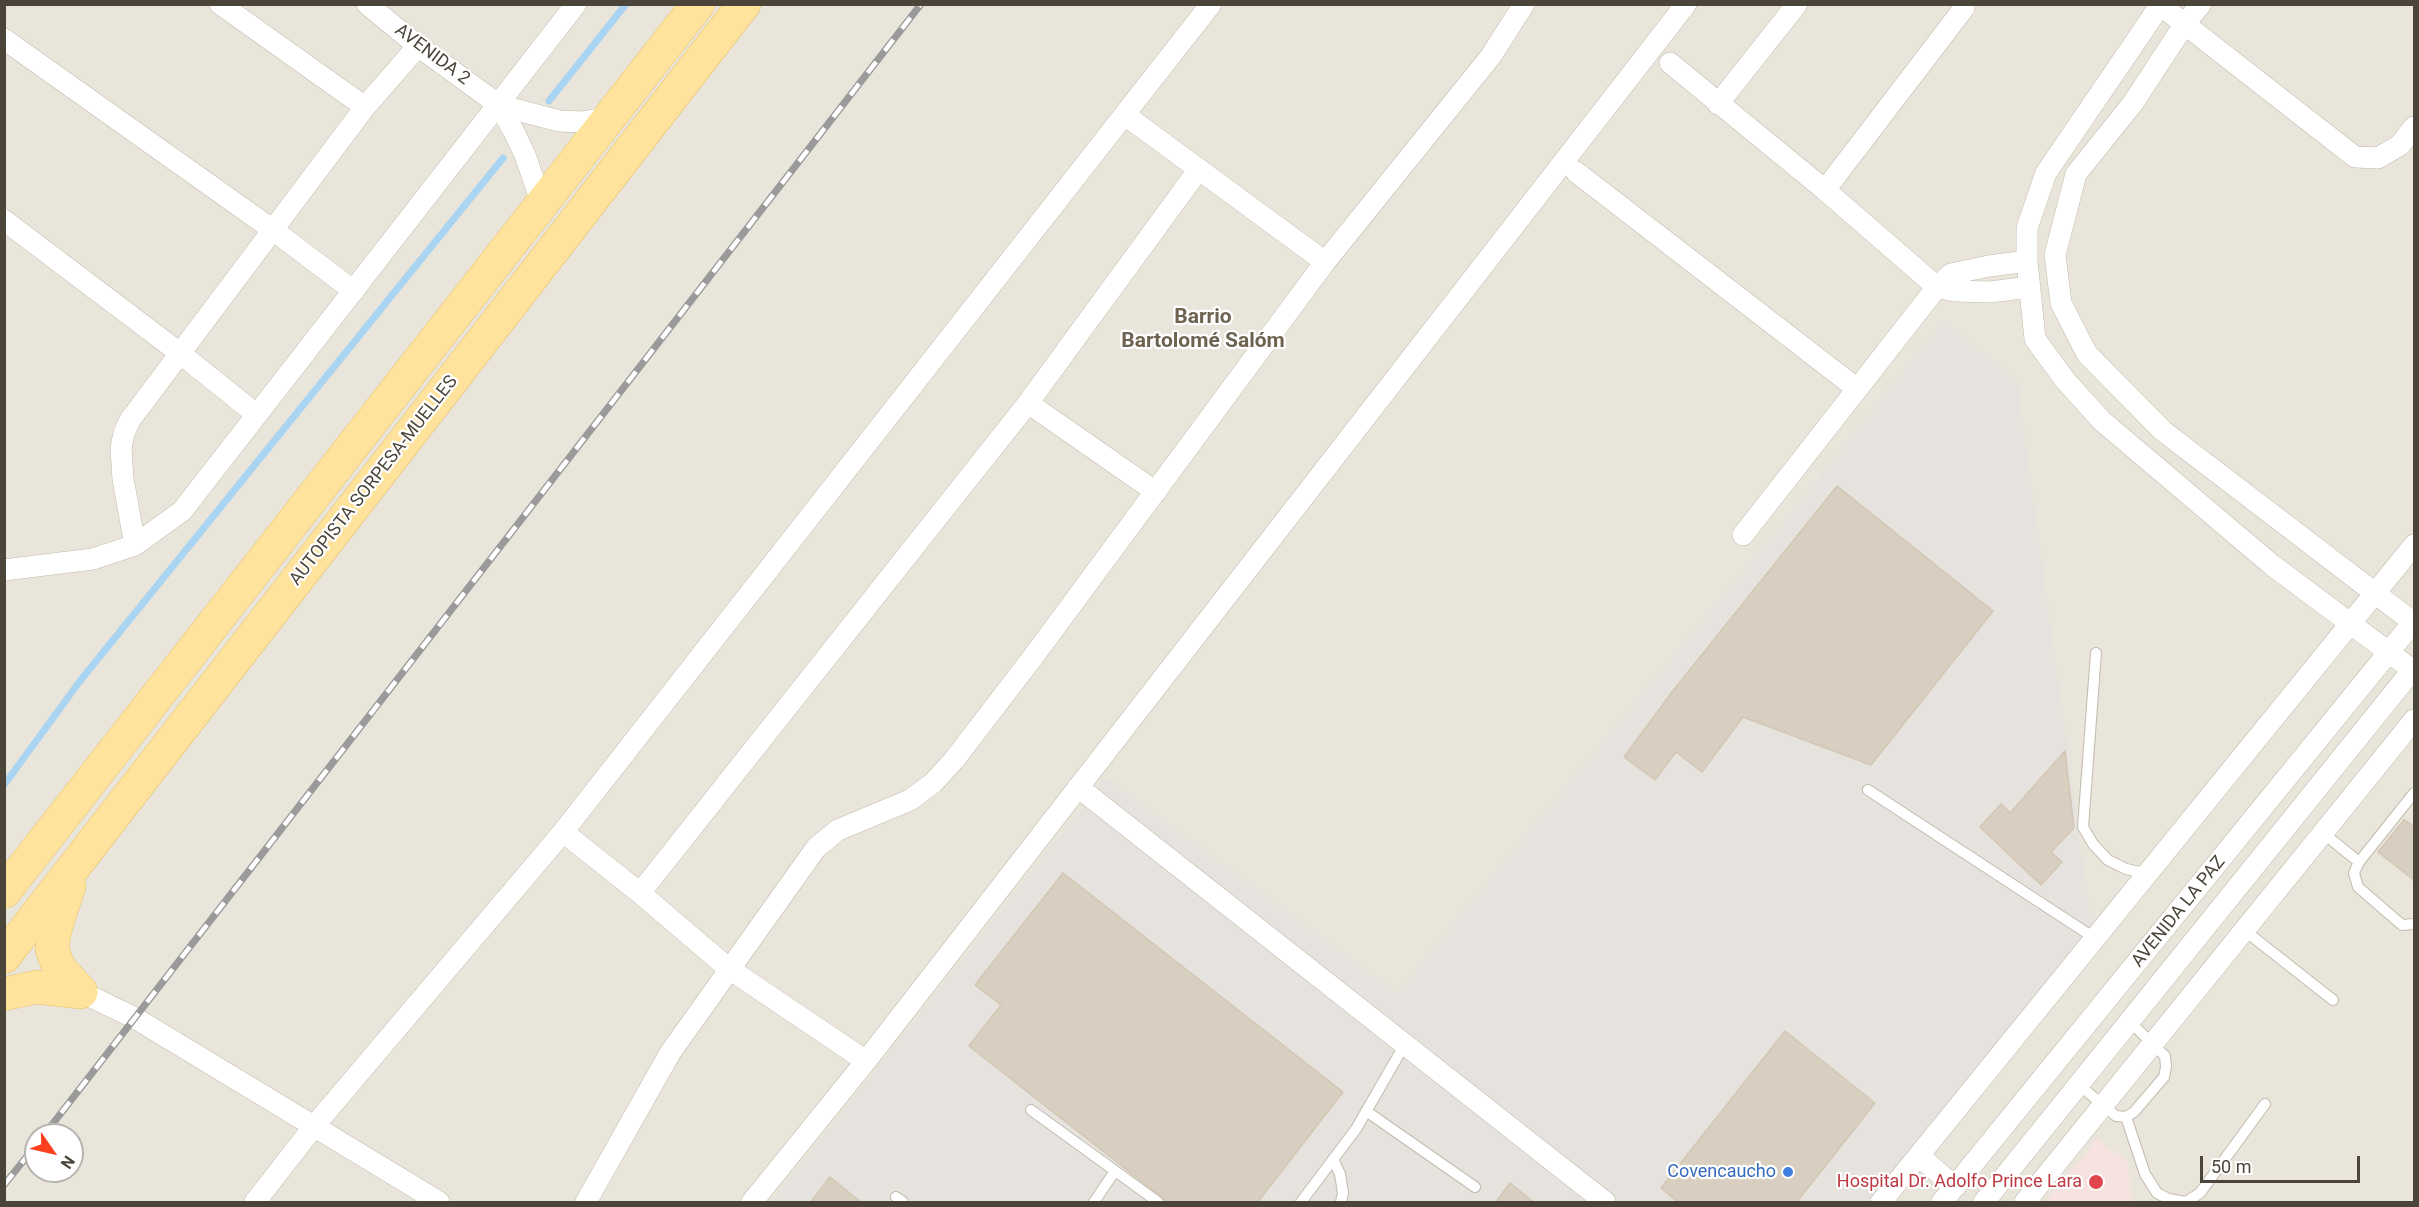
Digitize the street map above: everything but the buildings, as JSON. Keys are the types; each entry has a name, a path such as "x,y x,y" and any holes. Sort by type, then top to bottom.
{"main road":[{"path":"4,892 698,4"},
{"name":"AUTOPISTA SORPESA-MUELLES","path":"4,957 744,4"},
{"path":"76,864 55,929 52,949 59,968 81,992"},
{"path":"4,994 36,987 81,992"}],"street":[{"path":"220,4 364,107"},
{"name":"AVENIDA 2","path":"367,4 418,46 499,105"},
{"path":"4,570 93,560 135,545 182,511 576,4"},
{"path":"255,1203 315,1125 562,832 1211,4"},
{"path":"586,1203 670,1053 728,968 816,848 838,830 910,800 940,776 1033,657 1325,262 1491,56 1524,4"},
{"path":"752,1203 866,1060 1686,4"},
{"path":"1718,104 1797,4"},
{"path":"2201,4 2184,25 2133,103 2076,174 2055,255 2061,303 2087,354 2163,431 2414,622"},
{"path":"2414,670 2272,565 2102,421 2065,380 2035,339 2027,261 2027,228 2046,173 2160,5 2355,157 2378,158 2400,145 2415,127"},
{"path":"1825,190 1964,8"},
{"path":"4,39 273,230 354,291"},
{"path":"135,545 123,479 121,448 130,420 364,107 418,46"},
{"path":"1670,63 1825,190 1937,287 1955,291 1990,292 2030,287"},
{"path":"499,105 559,121 582,122 610,117"},
{"path":"499,105 525,155 542,204"},
{"path":"1125,115 1325,262"},
{"path":"640,893 1028,403 1199,170"},
{"path":"1576,172 1856,388"},
{"path":"4,220 181,354 257,415"},
{"path":"1743,535 1937,287 1951,274 2027,261"},
{"path":"1028,403 1156,492"},
{"path":"1881,1203 2415,545"},
{"name":"AVENIDA LA PAZ","path":"1948,1195 2414,622"},
{"name":"AVENIDA LA PAZ","path":"1984,1203 2414,670"},
{"path":"2025,1203 2415,720"},
{"path":"1078,786 1605,1203"},
{"path":"562,832 640,893 728,968 866,1060"},
{"path":"81,992 135,1018 315,1125 426,1200"},
{"path":"1919,1156 1948,1195"}],"lane":[{"path":"2096,653 2083,827 2092,844 2108,860 2126,869 2149,874"},
{"path":"1868,790 2096,939"},
{"path":"2415,793 2359,862 2354,873 2358,887 2402,925 2415,924"},
{"path":"2323,833 2359,862"},
{"path":"2244,930 2333,1000"},
{"path":"2078,1084 2116,1116 2126,1117 2134,1113 2164,1077 2165,1056 2129,1021"},
{"path":"1301,1203 1366,1111 1405,1044"},
{"path":"2126,1117 2145,1174 2157,1193 2169,1199 2186,1202 2200,1193 2265,1104"},
{"path":"1031,1110 1158,1203"},
{"path":"1366,1111 1475,1187"},
{"path":"1333,1159 1340,1174 1343,1193 1341,1203"},
{"path":"1094,1203 1115,1171"}],"shaded area":[{"path":"5,5 2414,5 2414,1202 5,1202"},
{"path":"1943,321 2017,380 2094,944 1893,1202 771,1202 1106,778 1397,993 1784,522"},
{"name":"Hospital Dr. Adolfo Prince Lara","path":"2097,1139 2127,1161 2132,1202 2045,1202"}],"waterway":[{"path":"549,101 626,4"},
{"path":"4,785 80,681 503,158"}],"railway":[{"path":"53,1123 921,4"},
{"path":"4,1185 24,1160"}],"place":[{"name":"Covencaucho","path":"1788,1172"},
{"name":"Hospital Dr. Adolfo Prince Lara","path":"2096,1182"}],"district":[{"name":"Barrio Bartolomé Salóm","path":"1203,330"}]}
